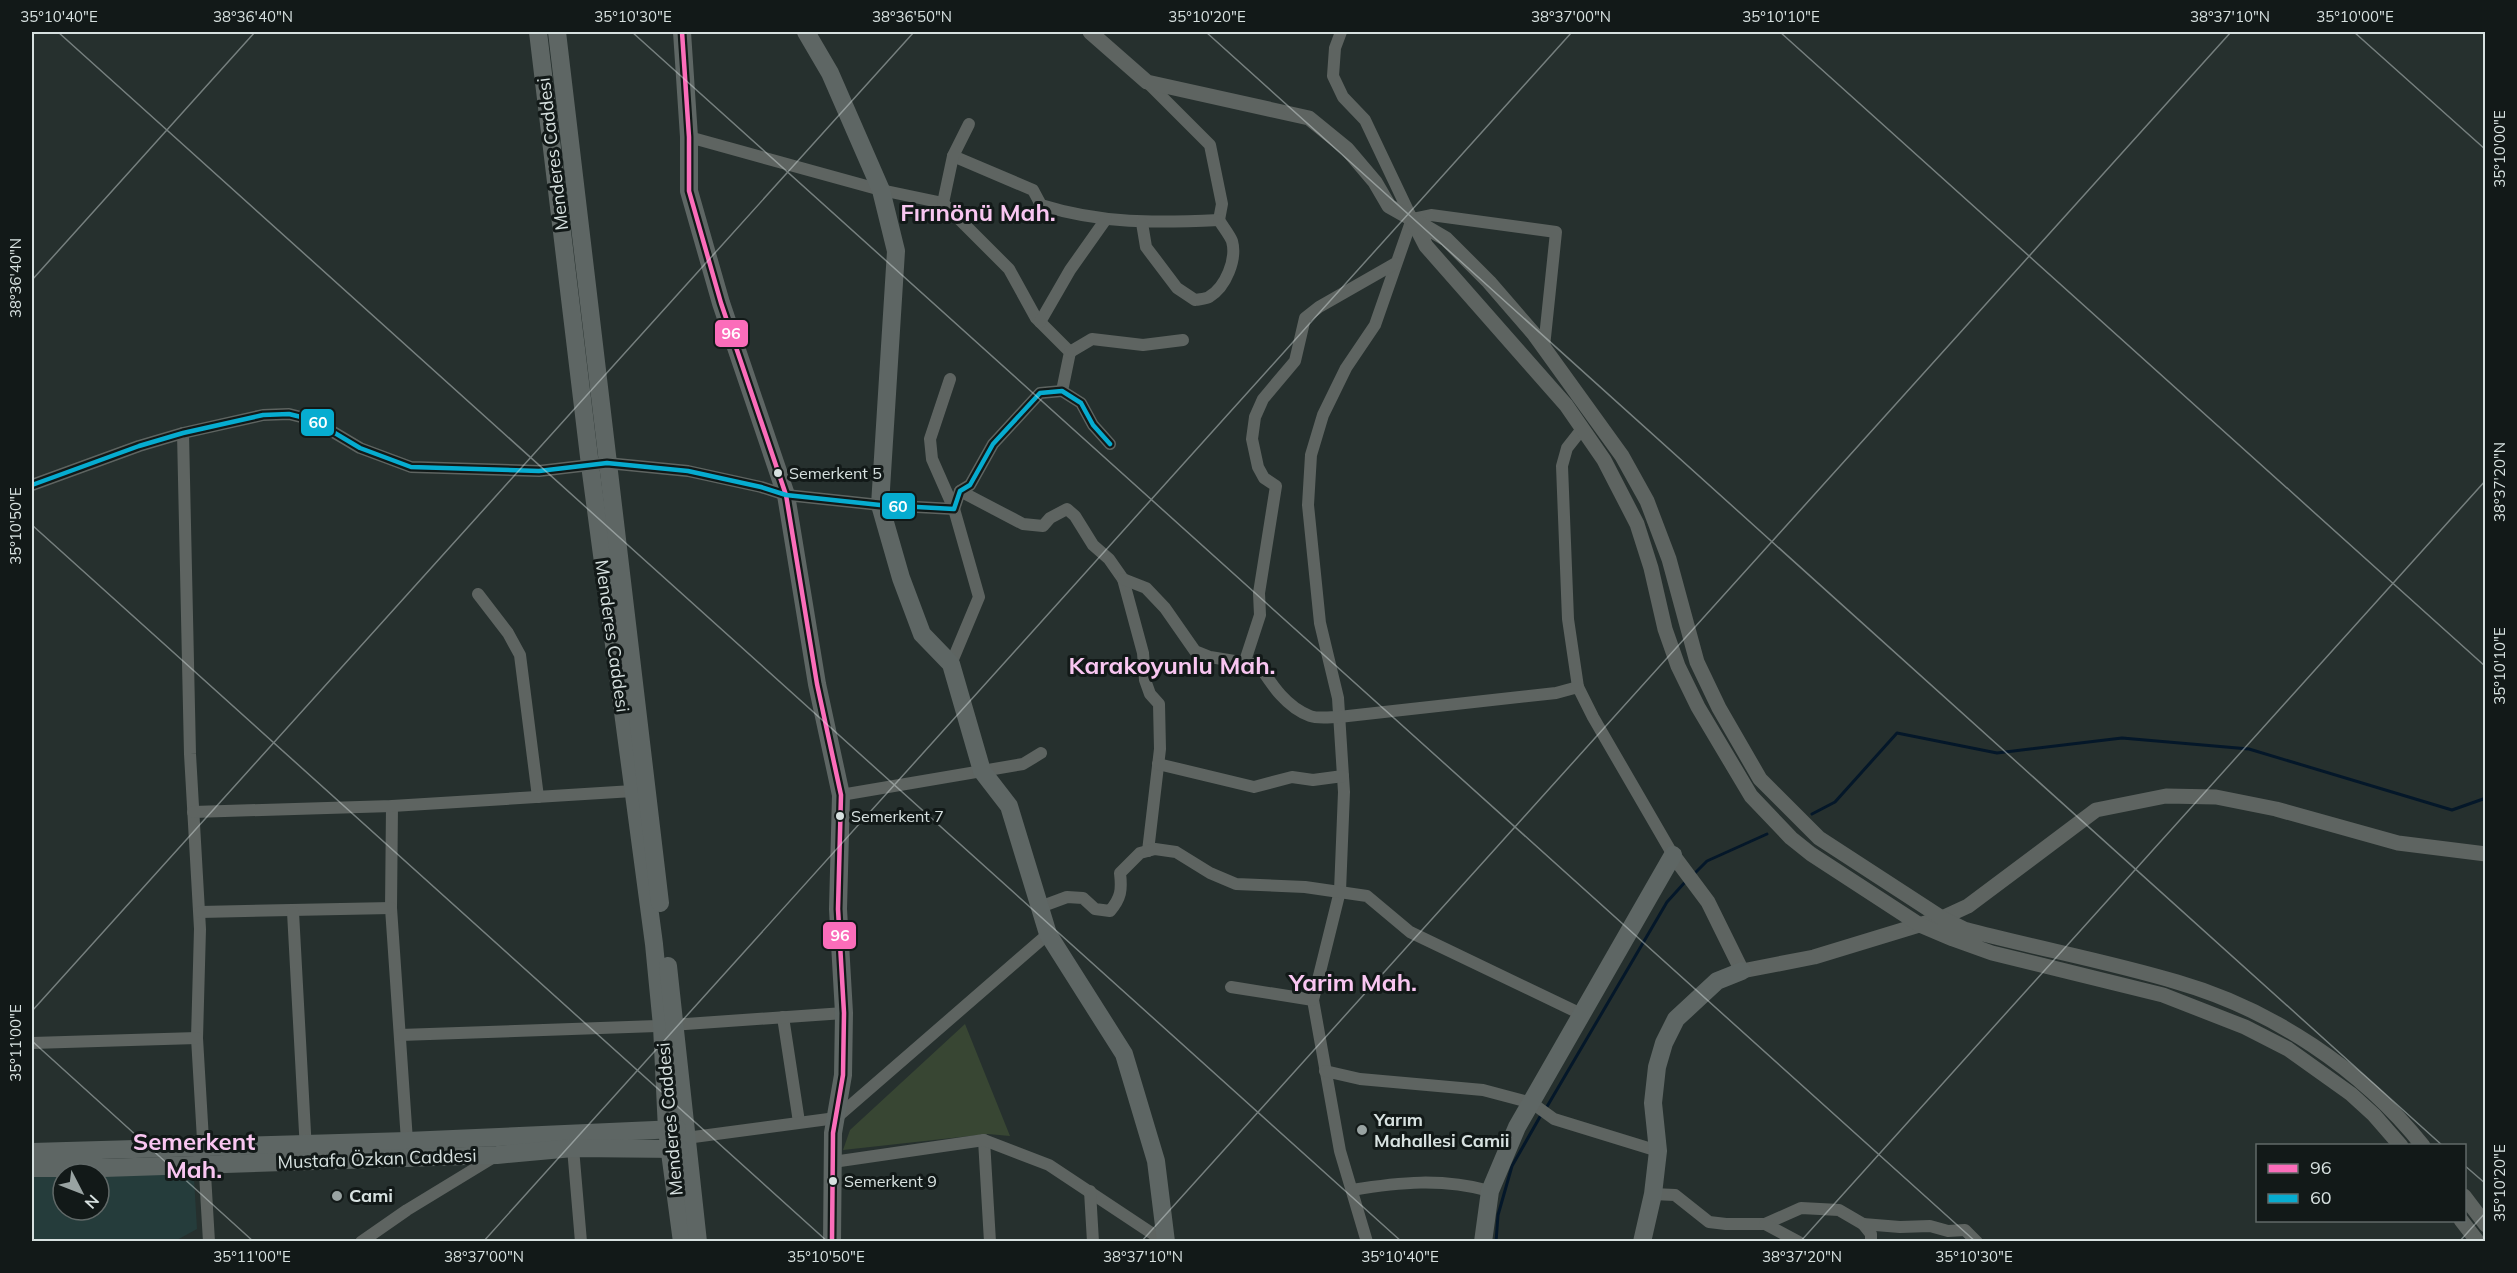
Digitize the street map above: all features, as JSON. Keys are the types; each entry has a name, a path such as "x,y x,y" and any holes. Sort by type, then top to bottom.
{"main road":[{"name":"Menderes Caddesi","path":"538,32 598,464 668,1025 679,1139 682,1242"},
{"name":"Menderes Caddesi","path":"557,32 598,464 633,791 654,944 668,1025"},
{"path":"682,32 689,137 689,191 721,303 786,495 817,684 841,795 838,909 844,1013 843,1075 836,1118 833,1162 832,1242"},
{"path":"806,32 830,73 881,190 896,250 880,505 901,578 922,634 951,664 982,771 1009,806 1048,934 1124,1054 1156,1161 1166,1242"},
{"path":"1483,1242 1490,1191 1517,1127 1533,1103 1581,1014 1678,861"},
{"path":"1642,1242 1653,1194 1658,1151 1653,1103 1664,1043 1676,1019 1717,981 1742,971"},
{"name":"Menderes Caddesi","path":"679,1139 698,1242"},
{"name":"Mustafa Özkan Caddesi","path":"32,1168 203,1156 306,1143 679,1139"},
{"name":"Mustafa Özkan Caddesi","path":"32,1152 306,1161 497,1155 679,1139"}],"street":[{"path":"1089,32 1147,82 1210,145 1222,204 1219,220 1231,240 1234,252 1232,266 1221,284 1209,297 1195,300 1177,288 1146,246 1142,223"},
{"path":"1341,32 1335,48 1333,76 1343,98 1365,120 1426,246 1566,405 1604,460 1637,524 1651,568 1665,629 1678,666 1698,707 1751,796 1791,838 1811,854 1920,925 1992,954 2163,995 2245,1027 2288,1049 2351,1094 2374,1115 2399,1144"},
{"path":"1147,82 1309,118 1347,149 1376,182 1389,206 1446,240 1489,282 1544,347 1622,456 1647,501 1669,559 1697,662 1719,708 1760,779 1819,838 1942,918 1964,929 2177,982 2227,999 2271,1022 2333,1060 2390,1106 2421,1144"},
{"path":"943,203 953,156 969,124"},
{"path":"689,137 881,190 943,203 1009,269 1040,322 1070,352"},
{"path":"953,156 1033,190 1041,205 1064,212 1142,223 1219,220"},
{"path":"1412,219 1431,215 1556,232 1544,347"},
{"path":"1040,322 1070,270 1106,219"},
{"path":"1367,1242 1340,1151 1313,1000 1340,891 1343,776 1338,698 1320,623 1308,505 1311,455 1323,414 1346,368 1375,324 1412,219"},
{"path":"1245,661 1260,615 1260,583 1276,486 1264,478 1258,467 1252,439 1255,417 1263,399 1295,361 1305,318 1319,307 1396,263"},
{"path":"1062,391 1070,352 1092,339 1143,345 1183,340"},
{"path":"950,379 930,439 932,459 954,508 979,597 951,664"},
{"path":"954,508 960,491 970,485 993,444 1040,393 1062,391 1081,403 1093,425 1110,444"},
{"path":"32,485 139,446 183,433 263,415 289,414 313,420 360,448 411,467 539,471 598,464 688,471 761,487 786,495 880,505 954,508"},
{"path":"1582,429 1567,448 1562,466 1568,619 1578,687 1593,717 1678,861 1708,902 1742,971 1814,957 1942,918 1968,906 2096,810 2166,796 2216,797 2276,808 2398,843 2486,854"},
{"path":"183,433 186,632 200,912 197,1038 209,1238 197,1242"},
{"path":"960,491 1023,524 1043,526 1050,518 1067,509 1075,516 1093,545 1109,559 1123,579 1143,653 1145,680 1150,694 1159,704 1160,749 1148,851"},
{"path":"1123,579 1146,588 1165,608 1195,651 1210,657 1259,664 1275,689 1290,704 1311,716 1339,717 1556,693 1578,687"},
{"path":"478,594 508,633 520,655 538,797"},
{"path":"841,795 1023,764 1041,753"},
{"path":"1158,764 1254,787 1292,777 1313,780 1343,776"},
{"path":"194,812 392,806 633,791"},
{"path":"392,806 391,908 407,1141"},
{"path":"1040,907 1067,897 1083,898 1095,909 1110,911 1119,900 1122,890 1120,873 1140,853 1155,849 1176,852 1210,873 1236,884 1340,891 1367,896 1410,932 1581,1014"},
{"path":"200,912 293,912 391,908"},
{"path":"293,912 306,1161"},
{"path":"679,1139 836,1118 1048,934"},
{"path":"1231,987 1313,1000"},
{"path":"400,1035 668,1025 844,1013"},
{"path":"783,1017 799,1122"},
{"path":"32,1043 197,1038"},
{"path":"1325,1071 1360,1079 1483,1090 1533,1103 1554,1119 1658,1151"},
{"path":"833,1162 984,1140 1049,1165 1166,1242"},
{"path":"984,1140 990,1242"},
{"path":"573,1148 581,1242"},
{"path":"361,1242 407,1210 497,1155"},
{"path":"1352,1190 1403,1182 1435,1181 1464,1184 1490,1191"},
{"path":"1090,1191 1093,1242"},
{"path":"1653,1194 1675,1195 1710,1222 1765,1224 1799,1242"},
{"path":"2466,1199 2486,1225"},
{"path":"1765,1224 1801,1208 1839,1210 1863,1224 1871,1234 1871,1242"},
{"path":"2463,1222 2478,1242"},
{"path":"1863,1224 1900,1227 1930,1226 1948,1231 1965,1230 1977,1242"}],"shaded area":[{"path":"193,1161 197,1229 175,1241 32,1241 32,1166 51,1165 51,1222 111,1222 111,1164"}],"green space":[{"path":"965,1024 1010,1136 988,1134 843,1150 850,1130"}],"waterway":[{"path":"1812,814 1835,802 1897,733 1997,753 2122,738 2249,749 2452,810 2486,798"},
{"path":"1693,875 1707,861 1767,834"},
{"path":"1545,1110 1667,902 1686,881"},
{"path":"1496,1242 1498,1215 1512,1166 1541,1115"}],"transit line":[{"name":"96","path":"682,32 689,137 689,191 721,303 786,495 817,684 841,795 838,909 844,1013 843,1075 833,1133 832,1242"},
{"name":"60","path":"32,485 139,446 183,433 263,415 289,414 313,420 360,448 411,467 539,471 607,463 688,471 761,487 786,495 880,505 954,509 960,491 970,485 993,444 1040,393 1062,391 1081,403 1093,425 1110,444"}],"place":[{"name":"Semerkent 5","path":"778,473"},
{"name":"Semerkent 7","path":"840,816"},
{"name":"Yarım Mahallesi Camii","path":"1362,1130"},
{"name":"Semerkent 9","path":"833,1181"},
{"name":"Cami","path":"337,1196"}],"district":[{"name":"Fırınönü Mah.","path":"978,213"},
{"name":"Karakoyunlu Mah.","path":"1172,666"},
{"name":"Yarim Mah.","path":"1353,983"},
{"name":"Semerkent Mah.","path":"194,1156"}]}
